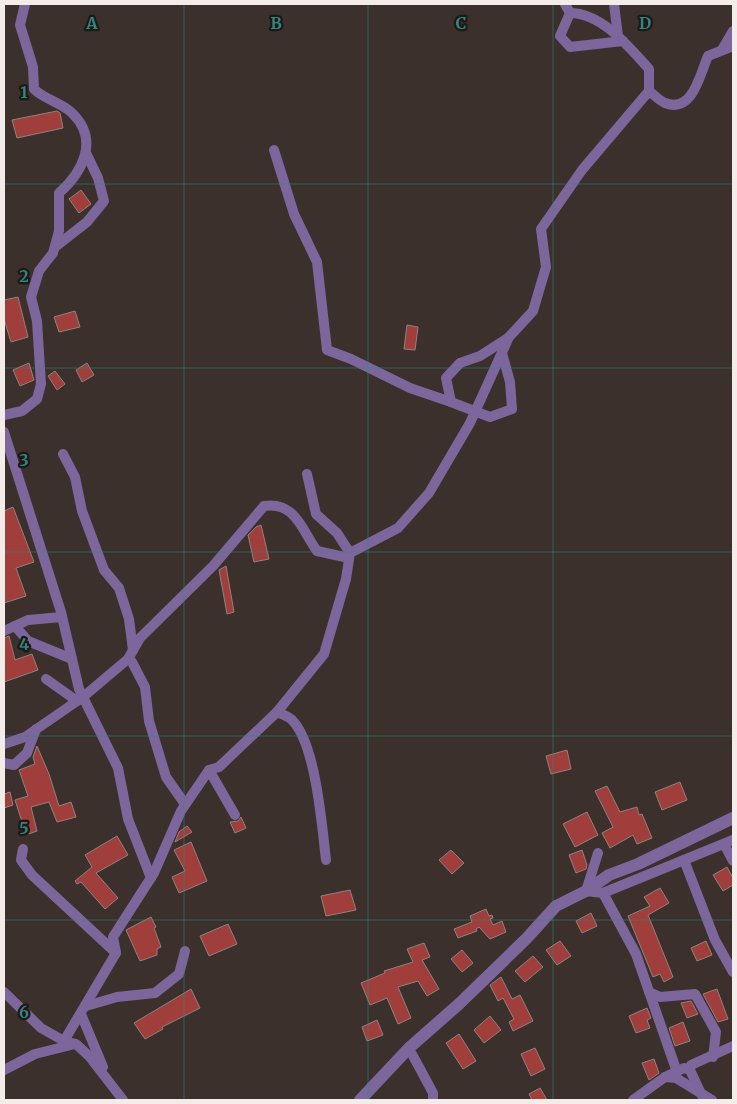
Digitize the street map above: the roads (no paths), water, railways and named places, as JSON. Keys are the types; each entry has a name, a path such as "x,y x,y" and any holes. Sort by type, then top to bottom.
{"street":[{"path":"4,415 22,411 37,399 41,384 37,321 31,297 39,271 55,248 87,222 104,201 98,178 87,156 87,134 73,113 40,95 34,89 33,67 20,25 25,4"},
{"path":"614,4 621,38"},
{"path":"452,402 446,378 460,363 480,356 509,337 533,311 546,268 541,229 582,170 649,91 650,69 621,38 583,13 567,8 560,36 570,47 621,38"},
{"path":"649,91 665,103 679,104 692,97 708,56 728,47 733,31"},
{"path":"274,150 294,214 317,262 327,350 351,359 410,388 476,410 490,417 512,409 510,382 502,353"},
{"path":"55,248 59,231 59,193 73,181 87,156"},
{"path":"4,744 25,737 80,698 130,654 140,638 213,566 264,506 276,504 293,513 317,551 350,555 398,528 429,493 476,410 509,337"},
{"path":"4,432 62,617 80,698 118,768 128,819 151,878"},
{"path":"63,454 75,477 82,511 104,570 119,588 129,619 130,654 145,687 149,721 166,777 185,804"},
{"path":"64,1041 116,953 113,937 151,878 185,804 209,770 218,767 277,712 324,654 346,579 350,555 338,533 316,514 307,474"},
{"path":"4,631 28,620 62,617"},
{"path":"15,626 28,641 72,659"},
{"path":"46,679 80,698"},
{"path":"277,712 291,720 302,739 313,770 326,860"},
{"path":"4,763 14,765 27,752 36,729"},
{"path":"209,770 235,815"},
{"path":"360,1100 409,1048 459,1004 526,939 556,906 586,892 609,875 638,864 733,818"},
{"path":"586,892 603,893 728,842 733,861"},
{"path":"23,849 21,860 32,875 116,953"},
{"path":"586,892 598,853"},
{"path":"684,860 715,940 733,972"},
{"path":"603,893 636,954 677,1072"},
{"path":"83,1010 118,997 156,993 179,974 184,950"},
{"path":"4,992 41,1028 64,1041 76,1044 89,1056 123,1100"},
{"path":"649,992 660,997 695,994 716,1032 713,1057"},
{"path":"83,1010 108,1079"},
{"path":"4,1070 34,1054 76,1044"},
{"path":"690,1070 692,1065 713,1057 733,1046"},
{"path":"412,1054 433,1093 433,1100"},
{"path":"633,1100 665,1077 684,1068 690,1070 702,1096"},
{"path":"665,1077 676,1078 702,1096 712,1100"}]}
